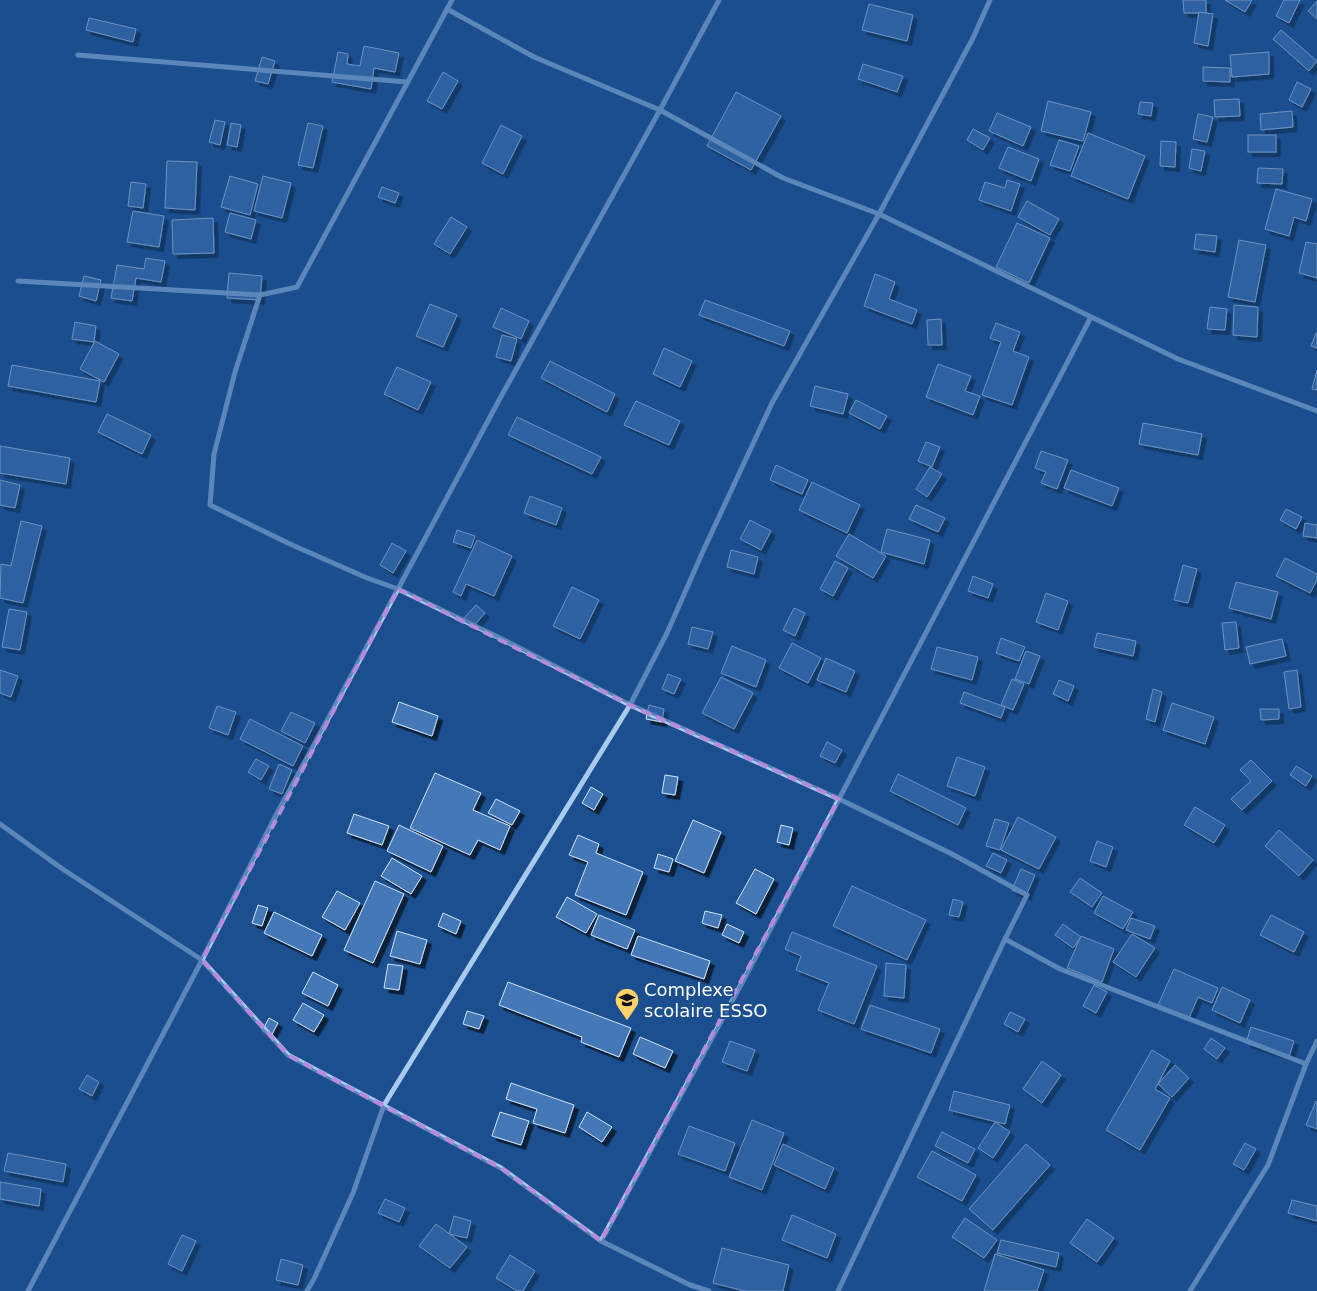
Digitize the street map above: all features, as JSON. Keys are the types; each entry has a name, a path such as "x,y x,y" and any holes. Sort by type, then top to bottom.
{"street":[{"path":"18,281 260,296 298,287 452,0"},
{"path":"28,1291 275,817 498,402 719,0"},
{"path":"307,1291 352,1193 384,1106 630,705 667,633 772,403 879,214 973,38 990,0"},
{"path":"447,9 534,56 660,110 784,178 879,214 1178,359 1317,411"},
{"path":"78,55 407,82"},
{"path":"260,296 235,372 214,454 210,505 290,544 367,578 398,589 504,640 630,705 839,799 952,854 1027,895 838,1291"},
{"path":"601,1241 742,983 1091,316"},
{"path":"0,824 61,868 202,960 288,1055 502,1168 601,1241 690,1285 709,1291"},
{"path":"1005,939 1060,969 1306,1064"},
{"path":"1190,1291 1268,1164 1306,1064 1317,1041"}],"highlighted area":[{"path":"398,589 630,705 839,799 601,1241 501,1168 288,1055 202,960"}],"building":[{"path":"1183,0 1206,0 1206,13 1184,13"},
{"path":"1225,0 1252,0 1245,12"},
{"path":"1284,0 1300,0 1289,23 1276,16"},
{"path":"1317,1 1317,19 1308,11"},
{"path":"869,4 913,15 907,41 862,30"},
{"path":"1199,12 1213,14 1208,46 1194,43"},
{"path":"89,18 136,29 133,42 86,30"},
{"path":"1281,30 1317,61 1309,71 1273,39"},
{"path":"364,46 399,53 395,72 374,68 371,89 332,82 338,52 348,54 347,64 360,66"},
{"path":"1269,52 1269,74 1232,77 1230,55"},
{"path":"262,57 275,61 268,84 255,81"},
{"path":"863,64 903,76 897,92 858,79"},
{"path":"1203,67 1230,68 1230,82 1203,81"},
{"path":"443,72 458,81 442,109 427,101"},
{"path":"1297,82 1311,89 1302,107 1289,100"},
{"path":"736,92 781,116 751,170 707,146"},
{"path":"1239,99 1240,116 1215,117 1214,100"},
{"path":"1048,101 1091,112 1083,141 1041,131"},
{"path":"1140,102 1153,103 1151,116 1138,114"},
{"path":"1292,111 1293,127 1261,130 1260,114"},
{"path":"997,113 1031,127 1023,146 989,131"},
{"path":"1198,114 1213,117 1207,142 1193,139"},
{"path":"215,120 225,122 220,145 209,142"},
{"path":"231,123 241,125 237,147 227,145"},
{"path":"308,123 323,126 313,168 298,165"},
{"path":"501,125 522,136 503,174 482,163"},
{"path":"973,129 990,138 983,150 967,140"},
{"path":"1088,133 1145,156 1128,199 1071,176"},
{"path":"1248,135 1276,135 1276,152 1248,152"},
{"path":"1059,140 1079,146 1070,171 1050,165"},
{"path":"1161,141 1176,142 1175,167 1160,166"},
{"path":"1008,147 1039,159 1031,181 999,168"},
{"path":"1192,149 1205,151 1201,171 1189,168"},
{"path":"167,161 197,162 195,210 165,208"},
{"path":"1258,168 1283,169 1282,184 1257,183"},
{"path":"230,176 258,184 250,215 221,207"},
{"path":"263,176 291,183 282,218 254,211"},
{"path":"1007,180 1020,184 1011,211 979,200 985,182 1005,188"},
{"path":"131,182 146,184 143,208 128,206"},
{"path":"382,187 399,193 395,203 378,197"},
{"path":"1276,189 1312,199 1306,221 1294,217 1289,236 1265,229"},
{"path":"1027,201 1059,219 1050,235 1018,217"},
{"path":"133,211 164,216 159,247 127,242"},
{"path":"230,213 256,220 251,239 225,232"},
{"path":"451,217 467,227 450,254 434,244"},
{"path":"213,218 214,253 173,254 172,220"},
{"path":"1017,223 1050,238 1029,283 996,267"},
{"path":"1196,234 1217,236 1215,252 1194,249"},
{"path":"1239,240 1266,245 1255,302 1228,297"},
{"path":"1306,242 1317,244 1317,278 1299,273"},
{"path":"146,258 165,261 161,282 136,278 132,301 111,298 117,265 144,269"},
{"path":"229,273 262,276 260,300 227,298"},
{"path":"875,274 895,282 889,299 917,310 912,324 864,306"},
{"path":"84,276 101,280 96,301 79,296"},
{"path":"705,300 790,331 784,346 699,315"},
{"path":"430,304 457,315 443,347 416,336"},
{"path":"1234,305 1258,307 1257,337 1233,335"},
{"path":"1210,307 1227,309 1225,330 1207,329"},
{"path":"501,308 529,321 521,339 493,327"},
{"path":"941,319 942,345 928,345 927,320"},
{"path":"75,322 96,326 94,342 72,339"},
{"path":"996,323 1020,332 1013,351 1029,357 1012,405 982,395 1001,342 990,338"},
{"path":"1317,333 1317,348 1311,346"},
{"path":"502,335 517,339 511,361 496,357"},
{"path":"95,341 119,354 104,382 80,369"},
{"path":"664,348 692,361 680,387 653,374"},
{"path":"550,361 615,394 607,412 541,378"},
{"path":"938,364 971,376 965,391 980,396 973,415 926,397"},
{"path":"12,365 100,381 96,402 8,386"},
{"path":"397,367 431,382 418,410 384,394"},
{"path":"1317,370 1317,390 1312,389"},
{"path":"815,386 848,394 843,414 810,406"},
{"path":"856,400 887,416 880,429 849,413"},
{"path":"636,401 680,421 669,445 624,425"},
{"path":"107,414 151,435 142,454 98,432"},
{"path":"517,417 601,457 592,474 508,435"},
{"path":"1143,423 1202,434 1198,455 1139,444"},
{"path":"926,442 940,447 932,467 918,461"},
{"path":"0,446 70,458 66,484 0,473"},
{"path":"1041,451 1068,460 1057,489 1041,483 1046,472 1035,468"},
{"path":"776,465 808,480 802,494 770,480"},
{"path":"930,467 942,474 927,497 916,489"},
{"path":"1071,470 1119,488 1112,506 1064,488"},
{"path":"0,480 20,485 15,508 0,505"},
{"path":"812,482 860,505 847,533 799,510"},
{"path":"530,496 562,508 556,525 524,513"},
{"path":"916,505 945,518 938,532 909,519"},
{"path":"1286,509 1302,517 1296,529 1280,520"},
{"path":"750,520 771,531 761,550 740,539"},
{"path":"21,521 42,526 23,603 0,598 1,564 11,566"},
{"path":"1305,523 1317,525 1317,538 1303,536"},
{"path":"887,529 930,540 924,564 881,552"},
{"path":"457,530 475,536 471,548 453,542"},
{"path":"849,534 886,556 873,578 836,556"},
{"path":"477,540 512,556 494,596 466,584 461,596 453,592"},
{"path":"392,543 406,551 393,573 380,565"},
{"path":"731,550 758,557 754,574 727,567"},
{"path":"1285,558 1317,574 1317,580 1310,593 1276,576"},
{"path":"835,561 848,568 833,596 820,589"},
{"path":"1183,565 1197,569 1188,603 1174,600"},
{"path":"973,576 993,584 988,598 968,591"},
{"path":"1236,582 1278,592 1271,619 1229,608"},
{"path":"572,587 599,600 580,639 553,626"},
{"path":"1046,593 1068,601 1058,630 1036,622"},
{"path":"476,605 485,613 473,627 463,619"},
{"path":"794,608 805,613 795,636 783,630"},
{"path":"9,609 27,612 20,650 2,647"},
{"path":"1236,622 1239,648 1225,650 1222,623"},
{"path":"692,627 713,632 708,649 688,644"},
{"path":"1097,633 1136,641 1133,656 1094,647"},
{"path":"1001,638 1025,647 1019,661 996,653"},
{"path":"1282,639 1286,656 1250,664 1246,647"},
{"path":"792,643 821,658 808,683 779,668"},
{"path":"732,646 766,660 756,687 721,673"},
{"path":"937,647 978,657 972,680 931,669"},
{"path":"1026,651 1040,656 1029,684 1015,679"},
{"path":"826,658 855,671 846,692 817,680"},
{"path":"0,670 18,676 11,697 0,693"},
{"path":"1297,670 1301,707 1289,709 1284,672"},
{"path":"668,674 681,679 674,694 662,689"},
{"path":"721,677 753,693 734,729 702,713"},
{"path":"1012,679 1024,684 1013,710 1001,705"},
{"path":"1059,680 1074,686 1068,701 1053,694"},
{"path":"1153,689 1162,692 1155,722 1146,719"},
{"path":"964,692 1005,707 1001,718 960,703"},
{"path":"399,702 438,716 432,736 392,722"},
{"path":"1172,703 1214,717 1205,744 1163,730"},
{"path":"649,705 664,709 662,722 646,719"},
{"path":"217,706 236,712 228,735 209,728"},
{"path":"1260,709 1279,709 1279,719 1261,720"},
{"path":"291,712 315,723 305,743 281,731"},
{"path":"250,719 303,746 293,766 240,739"},
{"path":"827,742 842,750 835,763 820,756"},
{"path":"957,757 985,767 975,796 947,786"},
{"path":"256,759 269,766 261,780 248,772"},
{"path":"1251,760 1272,781 1242,810 1231,799 1251,781 1240,770"},
{"path":"279,764 292,770 282,794 269,789"},
{"path":"1296,766 1312,776 1306,786 1290,775"},
{"path":"435,773 481,793 473,810 510,826 500,850 478,840 470,855 410,828"},
{"path":"898,774 966,808 958,825 890,791"},
{"path":"665,775 678,777 675,795 662,793"},
{"path":"591,787 603,794 594,810 582,803"},
{"path":"496,799 520,811 512,825 488,813"},
{"path":"1195,807 1225,825 1214,843 1184,825"},
{"path":"354,814 389,826 382,845 347,833"},
{"path":"1018,817 1056,837 1039,869 1001,850"},
{"path":"995,819 1009,823 1000,850 986,846"},
{"path":"693,820 721,832 704,873 675,861"},
{"path":"399,825 443,846 431,872 387,851"},
{"path":"781,825 793,828 789,845 777,842"},
{"path":"1279,830 1313,860 1299,876 1265,846"},
{"path":"578,835 599,844 596,853 643,872 626,915 575,895 588,862 569,855"},
{"path":"1097,841 1113,847 1106,867 1090,861"},
{"path":"993,853 1007,860 1001,873 986,866"},
{"path":"658,854 673,859 669,872 654,868"},
{"path":"392,858 422,876 411,894 381,876"},
{"path":"755,869 774,879 756,914 736,903"},
{"path":"1021,869 1035,875 1026,896 1012,890"},
{"path":"1080,878 1102,893 1092,907 1070,892"},
{"path":"375,881 404,894 373,963 344,950"},
{"path":"852,886 926,920 907,960 833,926"},
{"path":"337,891 360,903 345,930 322,917"},
{"path":"1103,896 1133,912 1123,929 1094,913"},
{"path":"567,897 597,914 586,933 556,917"},
{"path":"953,899 963,902 959,917 949,915"},
{"path":"258,905 268,908 262,926 252,923"},
{"path":"705,911 722,915 718,928 702,923"},
{"path":"274,912 322,935 312,956 264,933"},
{"path":"443,913 461,921 456,934 438,926"},
{"path":"599,915 635,930 627,949 591,935"},
{"path":"1271,915 1304,932 1294,952 1260,935"},
{"path":"1131,918 1155,926 1150,939 1126,930"},
{"path":"727,924 744,932 739,943 722,935"},
{"path":"1063,924 1081,937 1073,948 1055,935"},
{"path":"397,931 427,940 420,964 390,956"},
{"path":"792,932 877,966 854,1024 818,1010 829,983 796,970 801,956 785,949"},
{"path":"1132,934 1155,948 1136,977 1113,962"},
{"path":"638,936 710,961 704,979 631,955"},
{"path":"1081,936 1114,949 1102,982 1067,968"},
{"path":"886,963 906,965 904,998 884,996"},
{"path":"388,964 403,966 399,990 384,988"},
{"path":"1174,969 1218,988 1212,1003 1198,997 1189,1018 1158,1005"},
{"path":"313,972 338,985 328,1006 302,993"},
{"path":"508,982 631,1028 619,1057 581,1042 582,1037 499,1005"},
{"path":"1094,985 1107,992 1096,1013 1083,1006"},
{"path":"1222,987 1250,1000 1240,1023 1212,1010"},
{"path":"303,1003 324,1015 314,1032 293,1020"},
{"path":"870,1005 940,1029 931,1053 861,1029"},
{"path":"467,1011 484,1016 479,1029 463,1024"},
{"path":"1010,1012 1025,1019 1018,1032 1004,1024"},
{"path":"269,1018 278,1023 271,1036 262,1031"},
{"path":"1251,1027 1294,1041 1289,1057 1246,1043"},
{"path":"640,1037 673,1051 665,1068 633,1054"},
{"path":"1211,1038 1225,1048 1217,1059 1204,1049"},
{"path":"730,1041 755,1050 747,1071 722,1062"},
{"path":"1152,1050 1170,1061 1155,1089 1170,1098 1140,1150 1106,1130"},
{"path":"1042,1061 1061,1075 1042,1103 1023,1089"},
{"path":"1175,1065 1189,1078 1172,1097 1158,1084"},
{"path":"87,1075 99,1082 92,1096 79,1089"},
{"path":"511,1083 574,1105 565,1133 533,1123 537,1109 506,1099"},
{"path":"954,1091 1010,1105 1005,1124 949,1110"},
{"path":"1317,1102 1317,1129 1306,1125"},
{"path":"500,1112 529,1121 521,1145 492,1136"},
{"path":"587,1112 612,1127 602,1142 579,1127"},
{"path":"752,1120 784,1133 762,1190 729,1177"},
{"path":"995,1122 1010,1132 993,1158 978,1148"},
{"path":"689,1126 735,1143 725,1171 678,1154"},
{"path":"942,1132 975,1149 968,1163 935,1146"},
{"path":"1245,1143 1256,1149 1244,1170 1233,1164"},
{"path":"783,1144 834,1168 825,1189 774,1165"},
{"path":"1026,1144 1050,1165 993,1230 969,1209"},
{"path":"932,1151 976,1175 962,1201 917,1177"},
{"path":"8,1153 66,1164 63,1182 4,1171"},
{"path":"0,1182 41,1189 39,1206 0,1199"},
{"path":"385,1199 405,1208 399,1222 378,1213"},
{"path":"1292,1200 1317,1206 1317,1221 1288,1213"},
{"path":"792,1215 836,1234 827,1258 782,1240"},
{"path":"454,1216 471,1221 467,1238 449,1234"},
{"path":"965,1218 997,1240 984,1258 952,1237"},
{"path":"1087,1219 1114,1238 1097,1262 1070,1243"},
{"path":"436,1224 467,1247 450,1268 419,1246"},
{"path":"182,1235 196,1241 182,1271 168,1264"},
{"path":"1001,1240 1059,1253 1056,1267 997,1253"},
{"path":"722,1248 789,1265 783,1291 745,1291 713,1283"},
{"path":"995,1254 1044,1270 1037,1291 984,1291"},
{"path":"510,1255 535,1271 523,1291 517,1291 496,1278"},
{"path":"281,1259 303,1265 298,1285 276,1280"}],"place":[{"name":"Complexe scolaire ESSO","path":"627,1021"}]}
